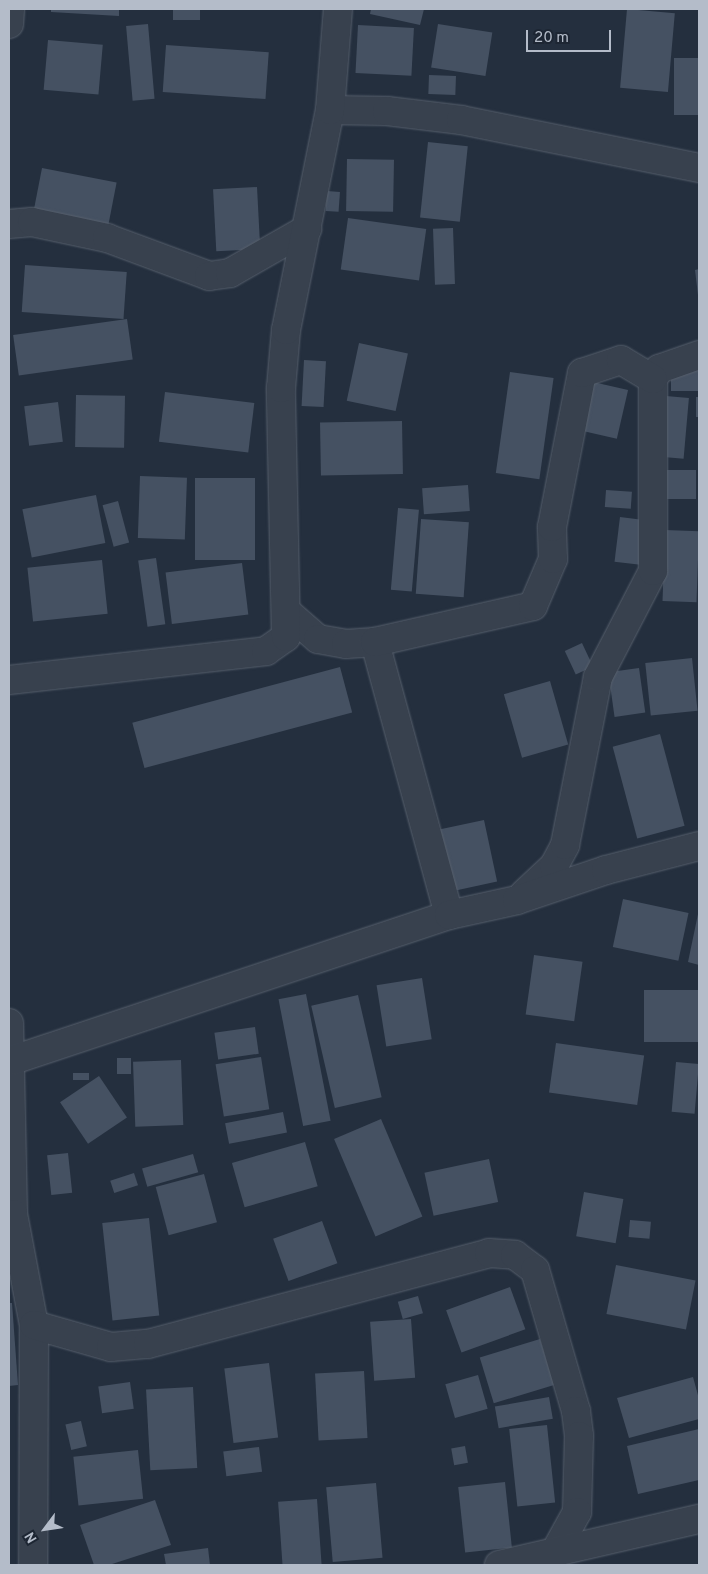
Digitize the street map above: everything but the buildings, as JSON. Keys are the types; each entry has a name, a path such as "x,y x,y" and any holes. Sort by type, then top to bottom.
{"street":[{"path":"9,24 10,9"},
{"path":"9,680 266,651 286,637 287,612 281,388 286,330 330,110 338,9"},
{"path":"330,110 387,111 461,120 699,168"},
{"path":"9,224 32,222 107,238 209,276 230,273 306,229"},
{"path":"517,900 554,866 565,846 598,677 653,571 653,379 659,369 699,355"},
{"path":"287,612 318,639 346,644 375,642 533,606 553,559 552,527 582,373 621,360 653,379"},
{"path":"375,642 415,780 449,915"},
{"path":"10,1061 449,915 517,900 606,870 699,846"},
{"path":"9,1023 11,1215 34,1325 33,1565"},
{"path":"34,1325 111,1347 148,1344 489,1253 515,1255 535,1270 576,1411 579,1436 576,1512 556,1550"},
{"path":"576,1512 608,1541"},
{"path":"499,1565 556,1550 608,1541 699,1519"}]}
